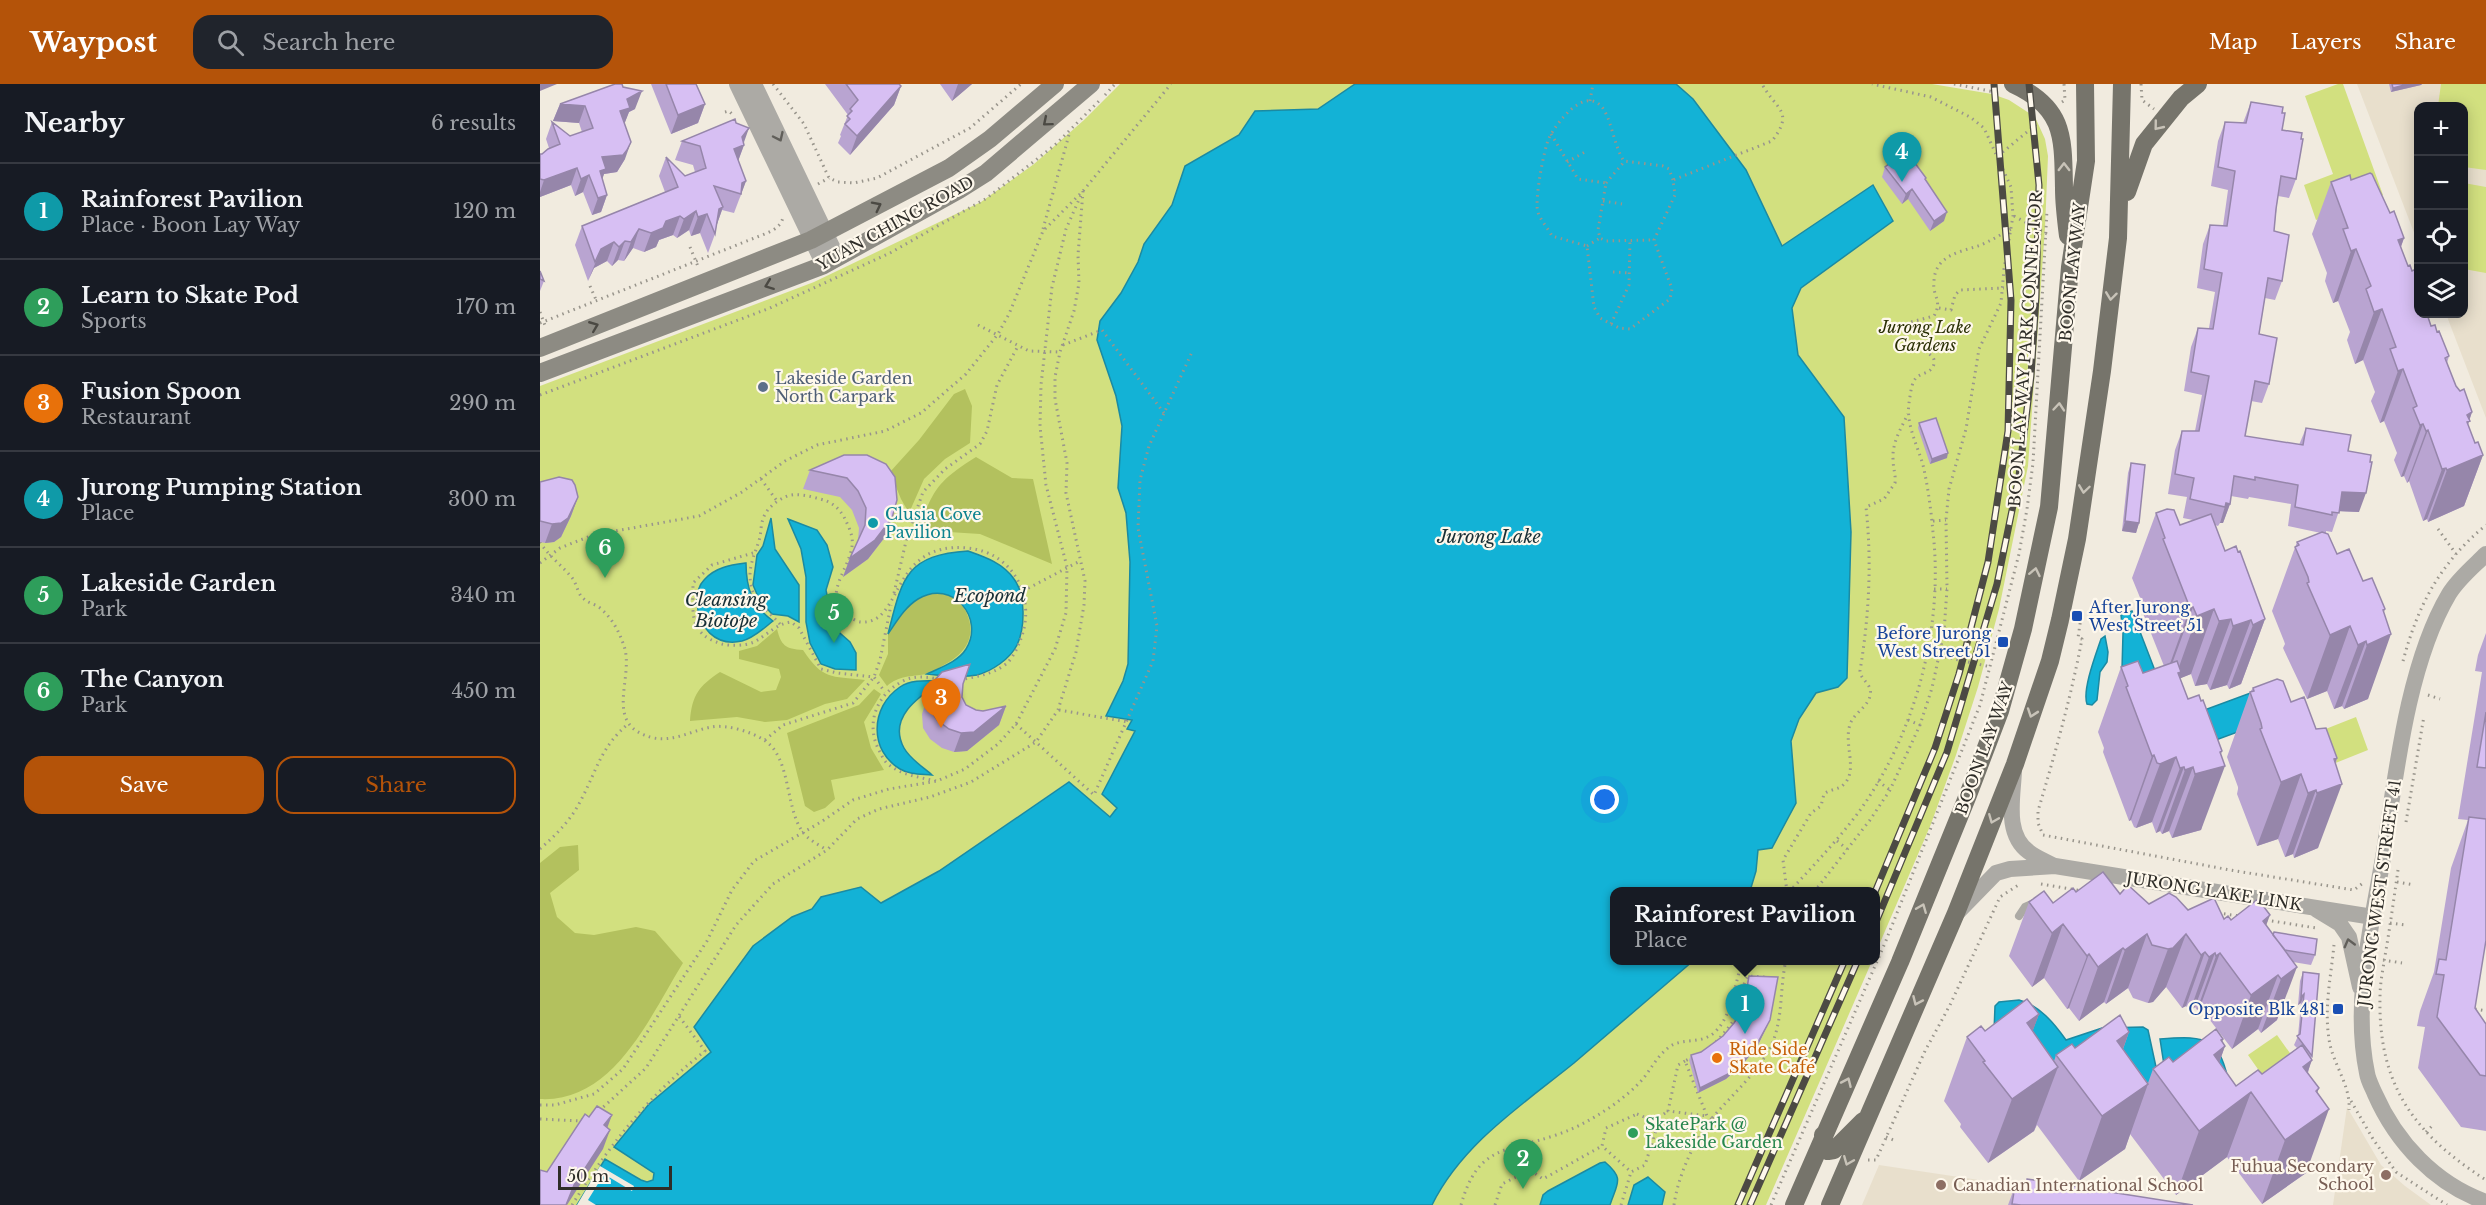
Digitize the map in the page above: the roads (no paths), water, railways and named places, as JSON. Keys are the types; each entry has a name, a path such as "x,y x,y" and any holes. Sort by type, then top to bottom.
{"main road":[{"name":"BOON LAY WAY","path":"1794,1205 1900,962 2000,711 2023,629 2049,507 2070,267 2085,160 2085,84"},
{"name":"BOON LAY WAY","path":"1830,1205 1866,1117 1956,913 2015,764 2050,661 2077,539 2102,371 2118,238 2122,84"},
{"path":"2118,238 2133,171 2144,144 2181,98 2198,84"},
{"path":"2011,90 2040,99 2052,111 2061,131 2070,267"},
{"path":"1823,1136 1828,1151 1834,1150 1866,1117"}],"street":[{"path":"737,84 830,261"},
{"path":"754,84 818,236"},
{"name":"YUAN CHING ROAD","path":"540,348 818,236 961,160 990,139 1055,84"},
{"name":"YUAN CHING ROAD","path":"540,373 830,261 975,180 1006,157 1091,84"},
{"path":"961,160 975,180"},
{"name":"JURONG WEST STREET 41","path":"2486,554 2449,594 2433,628 2417,672 2393,789 2362,997 2362,1042 2367,1076 2393,1129 2415,1155 2442,1179 2486,1202"},
{"name":"JURONG LAKE LINK","path":"2015,764 2012,825 2022,846 2028,852 2055,866"},
{"name":"JURONG LAKE LINK","path":"1956,913 1996,873 2010,869 2055,866 2373,917"},
{"path":"2310,906 2340,924 2349,937 2362,997"}],"lane":[{"path":"2019,916 2032,902 2051,903"}],"water":[{"name":"Jurong Lake","path":"1355,84 1676,84 1693,99 1746,170 1782,246 1873,185 1893,221 1801,288 1792,308 1798,355 1844,417 1851,532 1847,678 1838,687 1816,693 1799,719 1791,741 1796,803 1772,848 1758,850 1756,871 1751,887 1610,887 1610,965 1688,965 1476,1144 1445,1183 1432,1205 577,1205 605,1159 641,1180 647,1182 653,1180 654,1173 614,1147 649,1104 711,1052 694,1027 753,946 792,917 812,909 821,897 861,887 881,903 939,871 1069,782 1110,817 1117,808 1102,794 1135,731 1127,729 1132,720 1106,716 1123,681 1128,664 1130,562 1126,513 1118,488 1122,426 1116,396 1097,340 1100,321 1121,293 1138,262 1144,244 1172,205 1185,166 1239,135 1255,111 1318,109"},
{"path":"771,518 775,549 799,585 799,622 788,616 772,614 760,601 753,585 757,555 763,546"},
{"path":"788,519 817,530 827,545 833,567 826,590 829,605 828,616 832,626 850,642 856,653 856,670 835,669 821,664 810,643 806,622 806,577 801,549"},
{"name":"Ecopond","path":"968,551 999,565 1014,579 1022,602 1023,621 1020,638 1014,650 1005,660 983,673 958,677 927,674 963,654 971,637 968,614 954,598 943,594 931,594 918,599 909,606 888,634 898,598 910,573 919,565 947,553"},
{"name":"Cleansing Biotope","path":"746,563 747,580 755,603 773,621 746,640 724,641 716,638 705,627 698,611 698,590 702,582 718,569"},
{"path":"2132,611 2159,681 2122,669 2121,615"},
{"path":"2105,636 2107,662 2100,672 2097,700 2092,705 2087,704 2086,690 2090,672 2101,639"},
{"path":"942,681 908,708 900,727 900,737 904,748 932,775 904,771 890,761 878,740 877,729 883,706 890,696 905,684"},
{"path":"2272,685 2254,726 2175,755 2164,725"},
{"path":"2019,1000 2039,1010 2066,1040 2102,1028 2143,1027 2148,1030 2156,1067 2164,1065 2160,1039 2190,1038 2210,1043 2222,1059 2230,1088 2072,1083 1994,1032 1995,1006 1999,1002"},
{"path":"1605,1162 1615,1173 1618,1182 1610,1205 1540,1205 1543,1195 1548,1191"},
{"path":"1648,1177 1665,1192 1662,1205 1628,1205 1634,1185"}],"railway":[{"path":"1877,887 1935,748 1959,674 1988,562 2008,431 2011,300 1994,84"},
{"path":"1880,912 1947,752 1997,584 2019,476 2031,376 2039,185 2029,84"},
{"path":"1738,1205 1843,965"},
{"path":"1750,1205 1856,965"}],"place":[{"name":"Jurong Pumping Station","path":"1902,182"},
{"name":"Lakeside Garden North Carpark","path":"763,387"},
{"name":"Clusia Cove Pavilion","path":"873,523"},
{"name":"The Canyon","path":"605,578"},
{"name":"After Jurong West Street 51","path":"2077,616"},
{"name":"Before Jurong West Street 51","path":"2003,642"},
{"name":"Lakeside Garden","path":"834,643"},
{"name":"Fusion Spoon","path":"941,728"},
{"name":"Opposite Blk 481","path":"2338,1009"},
{"name":"Rainforest Pavilion","path":"1745,1034"},
{"name":"Ride Side Skate Café","path":"1717,1058"},
{"name":"SkatePark @ Lakeside Garden","path":"1633,1133"},
{"name":"Fuhua Secondary School","path":"2386,1175"},
{"name":"Canadian International School","path":"1941,1185"},
{"name":"Learn to Skate Pod","path":"1523,1189"}],"park label":[{"name":"Jurong Lake Gardens","path":"1925,336"}]}
